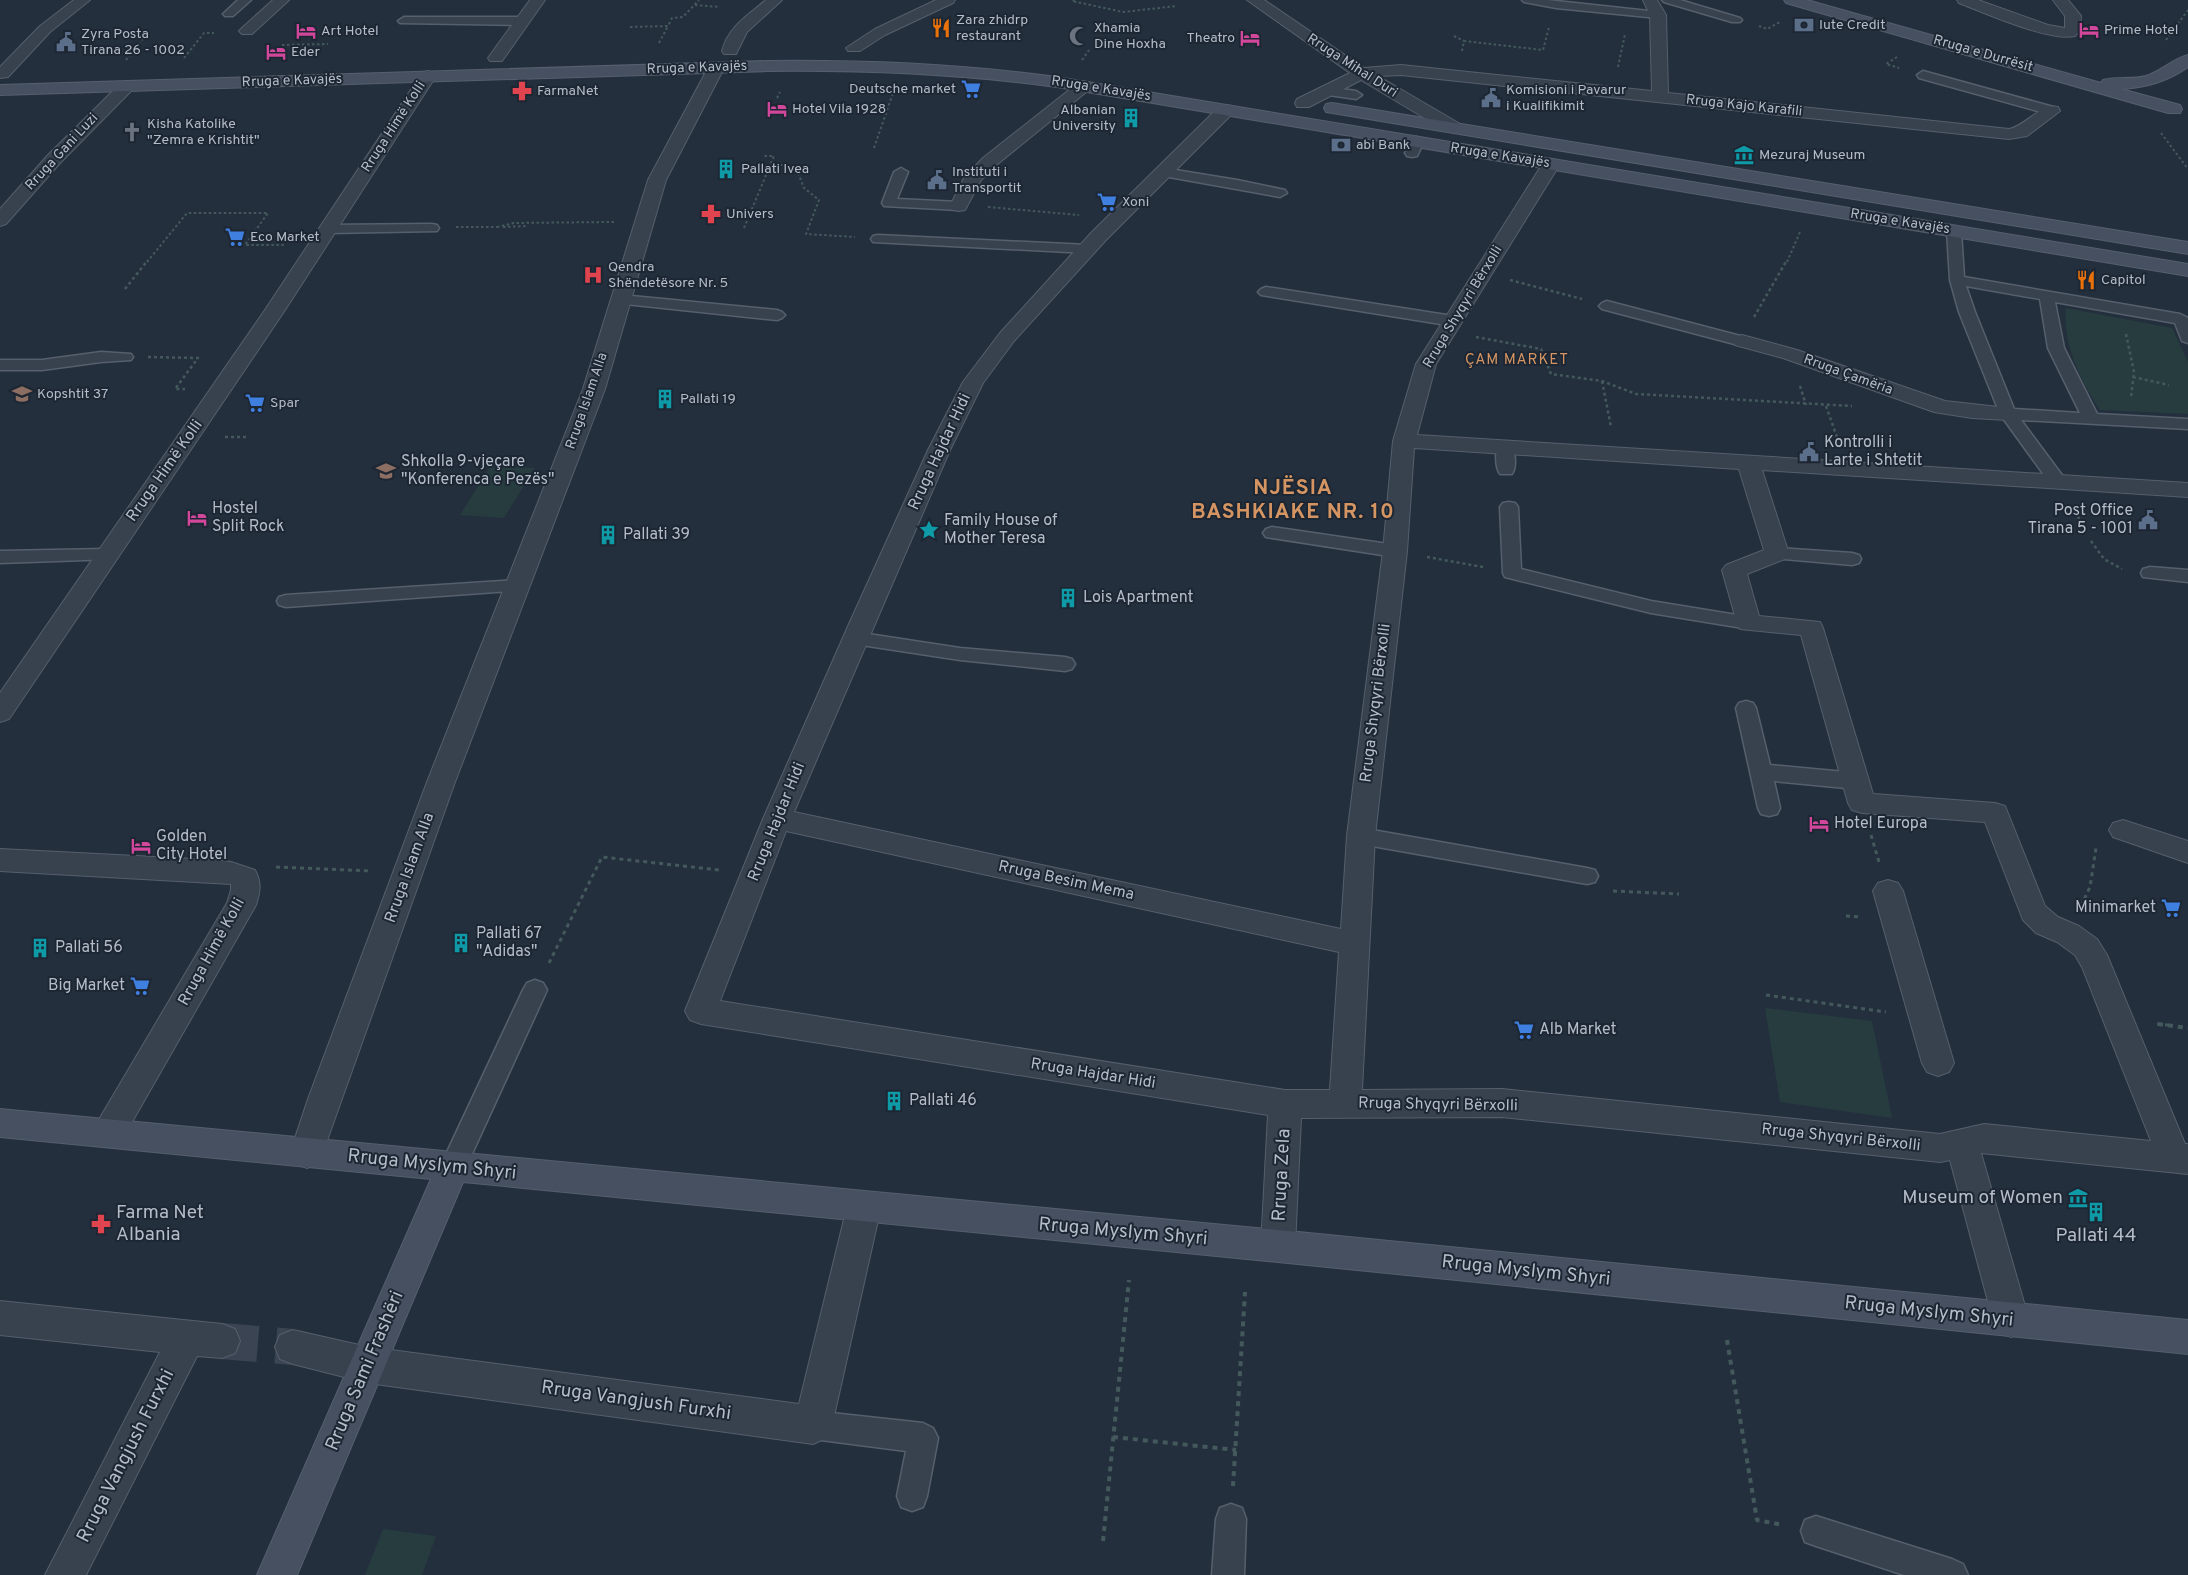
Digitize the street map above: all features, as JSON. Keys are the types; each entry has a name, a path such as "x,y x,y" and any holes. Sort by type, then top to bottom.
{"main road":[{"name":"Rruga e Durrësit","path":"1791,0 2060,76 2182,96"},
{"path":"1830,11 1864,14 1870,8"},
{"path":"1886,11 1954,46"},
{"path":"834,48 886,49"},
{"path":"843,65 854,48"},
{"name":"Rruga e Kavajës","path":"719,57 746,50"},
{"name":"Rruga e Kavajës","path":"1,79 127,86 428,76 719,57 903,67 1016,76 1226,110 1414,147 1444,146 2188,270"},
{"path":"477,59 515,58"},
{"path":"2060,76 2113,84 2138,83 2158,78 2188,60"},
{"path":"1,79 21,73"},
{"name":"Rruga e Kavajës","path":"1286,100 2188,248"},
{"path":"1444,146 1454,128"},
{"path":"2110,235 2188,239"},
{"name":"Rruga Myslym Shyri","path":"0,1123 1278,1246 2188,1337"},
{"name":"Rruga Sami Frashëri","path":"277,1575 453,1167"}],"street":[{"path":"1,79 45,29 84,0"},
{"path":"247,32 282,0"},
{"path":"496,58 538,0"},
{"name":"Rruga Islam Alla","path":"307,1153 324,1099 441,782 594,388 658,180 719,57 733,39 775,0"},
{"path":"854,48 880,32 948,0"},
{"name":"Rruga Mihal Duri","path":"1254,0 1361,73 1454,128"},
{"path":"1650,0 1658,15 1660,97"},
{"path":"1964,0 2045,29 2070,33 2073,16 2060,0"},
{"name":"Rruga Kajo Karafili","path":"1303,103 1361,73 1401,70 2010,134 2020,132 2052,111"},
{"name":"Rruga Himë Kolli","path":"0,713 221,389 428,76"},
{"name":"Rruga Gani Luzi","path":"0,220 54,159 127,86"},
{"path":"959,206 973,178 989,162 1084,86"},
{"name":"Rruga Hajdar Hidi","path":"1226,110 1114,220 1006,337 973,382 939,450 777,818 701,1011 1285,1104 1345,1104"},
{"name":"Rruga Shyqyri Bërxolli","path":"1551,164 1426,364 1404,441 1395,551 1361,836 1345,1104 1502,1103 1940,1148 1984,1138 2181,1158"},
{"name":"Rruga Çamëria","path":"1742,341 1790,354 1942,407 1972,412 2008,414"},
{"path":"1404,441 2188,490"},
{"path":"1748,462 1778,554 1734,570 1749,623 1811,628 1859,792 1996,813 2033,912 2047,925 2068,934 2086,947 2096,964 2181,1158"},
{"name":"Rruga Besim Mema","path":"777,818 1355,944"},
{"path":"2123,830 2188,852"},
{"name":"Rruga Himë Kolli","path":"0,860 214,871 231,873 245,878 246,890 241,906 108,1133"},
{"path":"1888,891 1938,1064"},
{"name":"Rruga Zela","path":"1278,1246 1285,1104"},
{"path":"1962,1143 2011,1320"},
{"path":"813,1425 864,1207"},
{"name":"Rruga Vangjush Furxhi","path":"0,1318 205,1339 65,1575"},
{"name":"Rruga Vangjush Furxhi","path":"293,1347 368,1365 813,1425"}],"lane":[{"path":"229,14 245,0"},
{"path":"1528,0 1556,5 1658,15"},
{"path":"1668,0 1736,20"},
{"path":"404,21 523,22"},
{"name":"Rruga Kajo Karafili","path":"1923,75 2052,111"},
{"path":"1326,91 1356,95"},
{"path":"1394,101 1411,103"},
{"path":"901,172 889,203 959,206"},
{"path":"1163,172 1205,180 1245,184 1280,193"},
{"path":"323,237 432,228"},
{"path":"1954,231 1957,280 1967,312 2008,414 2058,482"},
{"path":"878,238 1088,249"},
{"path":"1957,280 2180,319 2184,322 2188,338"},
{"path":"1266,292 1450,326"},
{"path":"2047,296 2051,328 2056,348 2091,418"},
{"path":"621,300 777,315"},
{"name":"Rruga Çamëria","path":"1606,306 1742,341"},
{"path":"0,365 42,365 101,357 125,357"},
{"path":"2008,414 2188,424"},
{"path":"1505,447 1506,470"},
{"path":"1509,507 1512,572 1651,607 1749,623"},
{"path":"1272,533 1395,551"},
{"path":"1778,554 1852,559"},
{"path":"0,557 107,555"},
{"path":"2150,573 2188,576"},
{"path":"286,601 518,586"},
{"path":"855,638 960,654 1065,664"},
{"path":"1746,708 1769,808"},
{"path":"1761,772 1859,792"},
{"path":"1361,836 1587,876"},
{"path":"453,1167 535,990"},
{"name":"Rruga Vangjush Furxhi","path":"813,1425 923,1438 912,1496"},
{"path":"1228,1575 1231,1519"},
{"path":"1816,1531 1903,1567 1952,1575"}],"path":[{"path":"657,47 672,18 683,17 699,0"},
{"path":"1075,0 1072,1 1123,12 1176,6"},
{"path":"695,5 720,7"},
{"path":"1454,36 1464,41 1543,50 1556,5"},
{"path":"630,27 668,26"},
{"path":"1616,74 1625,31"},
{"path":"182,61 204,33 247,32"},
{"path":"124,62 146,35"},
{"path":"1457,76 1464,41"},
{"path":"282,45 328,44"},
{"path":"1082,60 1089,50"},
{"path":"874,148 903,67"},
{"path":"744,228 774,156 763,156"},
{"path":"770,165 783,165 798,173 804,188 818,200 806,234 878,238"},
{"path":"959,206 1050,211 1114,220"},
{"path":"125,289 187,213 268,214 245,245 323,237"},
{"path":"496,227 514,223 538,222 634,223 644,225"},
{"path":"432,228 528,226"},
{"path":"1742,341 1760,303 1784,268 1802,226"},
{"path":"1483,273 1606,306"},
{"path":"1450,326 1541,349 1551,374 1602,381 1636,394 1826,406 1854,406"},
{"path":"2125,328 2133,377 2132,386"},
{"path":"125,357 198,358 175,389 221,389"},
{"path":"2133,377 2169,385"},
{"path":"1602,381 1617,454"},
{"path":"1826,406 1848,469"},
{"path":"2091,541 2101,557 2108,563 2119,568 2150,573"},
{"path":"1395,551 1512,572"},
{"path":"1859,792 1888,891"},
{"path":"2068,934 2090,887 2098,838 2123,830"},
{"path":"535,990 602,857 755,874"},
{"path":"245,878 269,867 409,872"},
{"path":"1587,876 1588,890 1679,894"},
{"path":"1846,916 1859,917"},
{"path":"1766,995 1925,1017"},
{"path":"1103,1541 1129,1280"},
{"path":"1231,1519 1245,1292"},
{"path":"1727,1340 1757,1520 1816,1531"},
{"path":"1113,1437 1236,1450"}],"green space":[{"path":"2066,308 2172,328 2188,362 2188,414 2100,410 2086,387 2074,361 2067,335"},
{"path":"491,465 535,468 504,518 460,515"},
{"path":"1765,1008 1872,1021 1892,1118 1780,1102"},
{"path":"383,1529 436,1536 422,1575 365,1575"}],"tunnel":[{"path":"222,1341 293,1347"}],"place":[{"name":"Iute Credit","path":"1804,25"},
{"name":"Zara zhidrp restaurant","path":"941,28"},
{"name":"Prime Hotel","path":"2089,30"},
{"name":"Art Hotel","path":"306,31"},
{"name":"Xhamia Dine Hoxha","path":"1079,36"},
{"name":"Theatro","path":"1250,38"},
{"name":"Zyra Posta Tirana 26 - 1002","path":"66,42"},
{"name":"Eder","path":"276,52"},
{"name":"Deutsche market","path":"971,89"},
{"name":"FarmaNet","path":"522,91"},
{"name":"Komisioni i Pavarur i Kualifikimit","path":"1491,98"},
{"name":"Hotel Vila 1928","path":"777,109"},
{"name":"Albanian University","path":"1131,118"},
{"name":"Kisha Katolike \"Zemra e Krishtit\"","path":"132,132"},
{"name":"abi Bank","path":"1341,145"},
{"name":"Mezuraj Museum","path":"1744,155"},
{"name":"Pallati Ivea","path":"726,169"},
{"name":"Instituti i Transportit","path":"937,180"},
{"name":"Xoni","path":"1107,202"},
{"name":"Univers","path":"711,214"},
{"name":"Eco Market","path":"235,237"},
{"name":"Qendra Shëndetësore Nr. 5","path":"593,275"},
{"name":"Capitol","path":"2086,280"},
{"name":"Kopshtit 37","path":"22,394"},
{"name":"Pallati 19","path":"665,399"},
{"name":"Spar","path":"255,403"},
{"name":"Kontrolli i Larte i Shtetit","path":"1809,452"},
{"name":"Shkolla 9-vjeçare \"Konferenca e Pezës\"","path":"386,471"},
{"name":"Hostel Split Rock","path":"197,518"},
{"name":"Post Office Tirana 5 - 1001","path":"2148,520"},
{"name":"Family House of Mother Teresa","path":"929,530"},
{"name":"Pallati 39","path":"608,535"},
{"name":"Lois Apartment","path":"1068,598"},
{"name":"Hotel Europa","path":"1819,824"},
{"name":"Golden City Hotel","path":"141,846"},
{"name":"Minimarket","path":"2171,908"},
{"name":"Pallati 67 \"Adidas\"","path":"461,943"},
{"name":"Pallati 56","path":"40,948"},
{"name":"Big Market","path":"140,986"},
{"name":"Alb Market","path":"1524,1030"},
{"name":"Pallati 46","path":"894,1101"},
{"name":"Museum of Women","path":"2078,1198"},
{"name":"Pallati 44","path":"2096,1212"},
{"name":"Farma Net Albania","path":"101,1224"}],"district":[{"name":"ÇAM MARKET","path":"1517,360"},
{"name":"NJËSIA BASHKIAKE NR. 10","path":"1293,500"}]}
